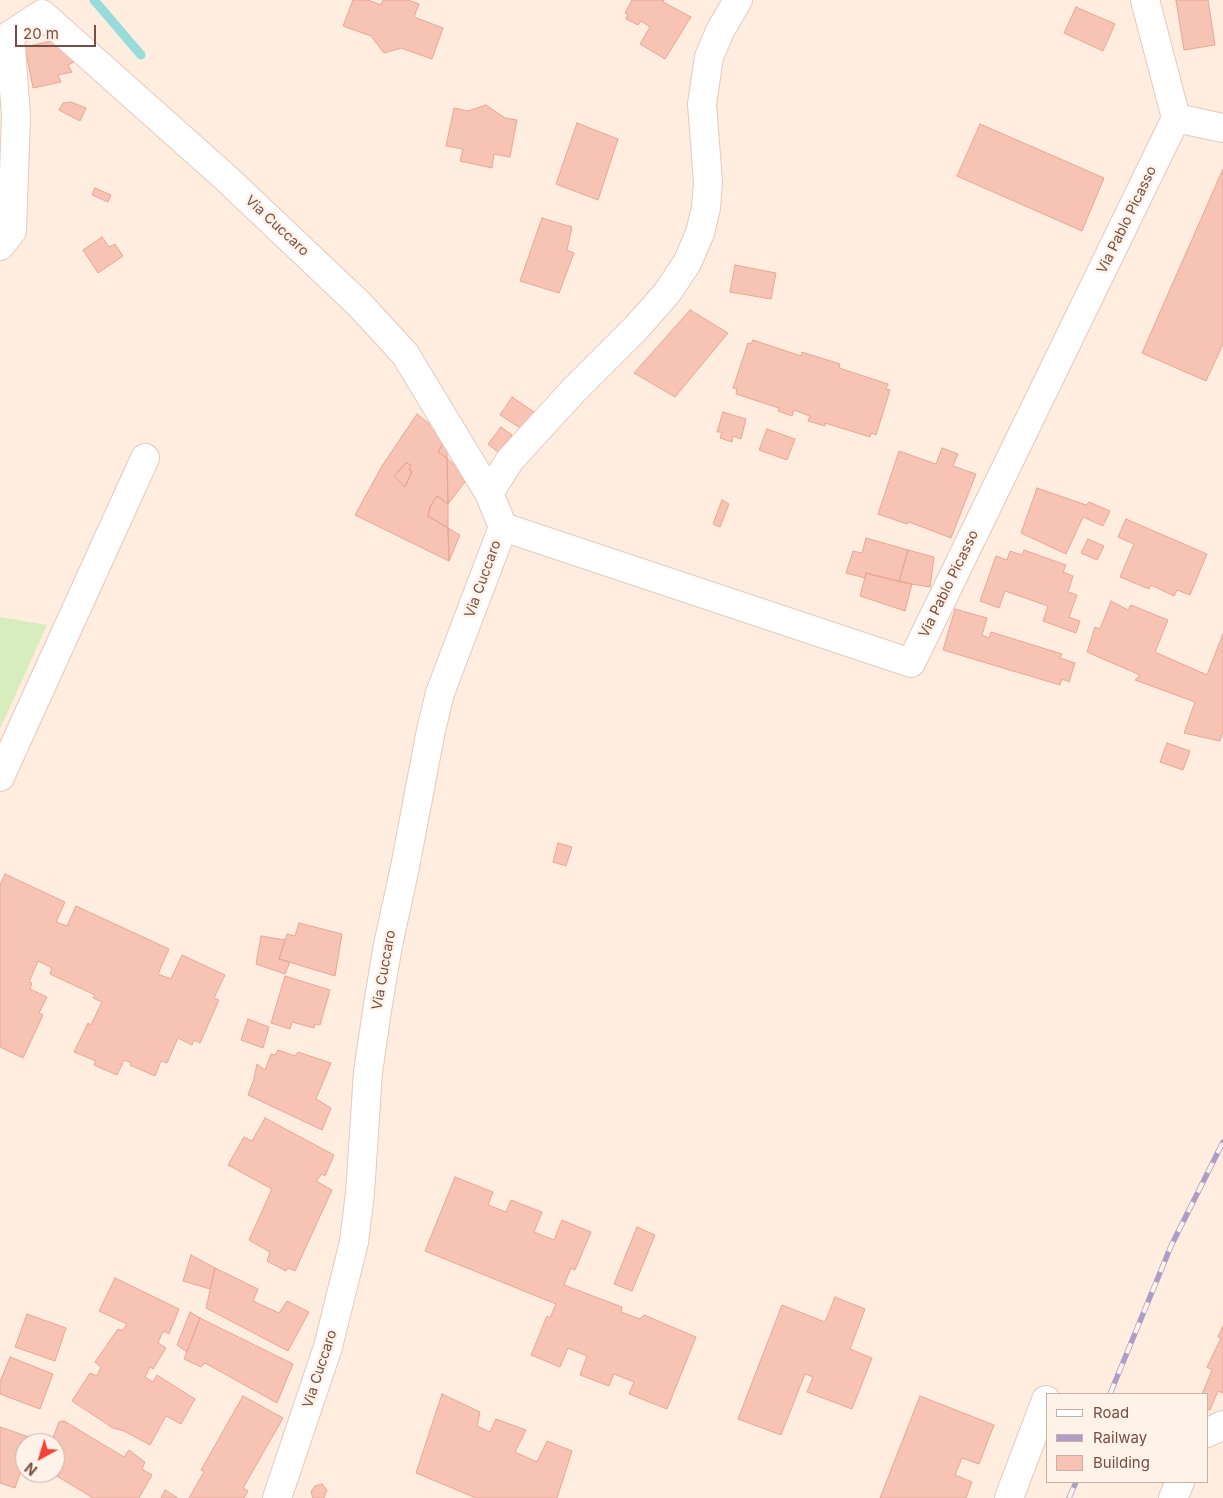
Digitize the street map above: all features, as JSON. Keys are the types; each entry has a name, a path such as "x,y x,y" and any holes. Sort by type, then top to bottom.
{"street":[{"path":"489,493 510,460 574,390 637,327 667,293 687,263 700,233 706,208 708,182 702,104 709,57 720,31 738,0"},
{"path":"1145,0 1176,118 1223,128"},
{"name":"Via Cuccaro","path":"0,246 12,231 16,116 10,35 42,14 226,178 360,304 405,354 489,493 503,526 440,693 431,730 388,944 378,1004 368,1072 360,1193 354,1242 328,1347 277,1498"},
{"name":"Via Pablo Picasso","path":"503,526 910,663 1176,118"},
{"path":"0,777 145,458"},
{"path":"1009,1498 1046,1400"},
{"path":"1208,1432 1223,1425"},
{"path":"1173,1498 1180,1483"}],"green space":[{"path":"0,617 47,625 0,729"}],"building":[{"path":"353,0 368,0 381,5 383,0 408,0 419,4 414,17 443,28 432,59 401,48 384,53 371,36 343,26"},
{"path":"632,0 664,0 663,2 691,17 665,59 640,44 650,27 641,21 638,25 626,19 628,14 625,13"},
{"path":"1176,0 1208,0 1215,45 1184,50"},
{"path":"1076,7 1115,24 1103,51 1064,33"},
{"path":"51,41 74,62 68,65 72,72 58,75 61,82 33,88 25,47"},
{"path":"71,102 86,108 80,121 59,110 63,103"},
{"path":"486,105 505,118 517,120 510,157 494,154 492,168 460,161 463,149 446,146 454,108 468,111"},
{"path":"577,123 618,139 598,200 556,184"},
{"path":"980,124 1104,178 1082,231 957,176"},
{"path":"1223,169 1223,344 1206,381 1142,353"},
{"path":"95,188 111,195 108,202 92,195"},
{"path":"542,218 572,227 567,250 574,253 559,293 520,281"},
{"path":"102,237 109,247 115,244 123,256 98,273 83,250"},
{"path":"735,265 776,273 771,299 730,292"},
{"path":"690,310 728,333 675,397 634,373"},
{"path":"753,340 801,356 802,352 840,364 839,368 888,384 886,389 890,390 876,435 871,433 870,437 825,423 825,426 808,421 810,416 794,410 792,416 778,411 779,408 736,394 737,389 733,388 748,343 751,344"},
{"path":"512,397 537,414 525,431 500,415"},
{"path":"723,412 746,419 741,439 733,436 732,442 720,438 722,432 717,432"},
{"path":"417,414 447,438 438,452 447,458 448,504 437,496 430,507 428,516 448,528 449,561 355,515 382,466","holes":["406,463 411,465 409,470 412,471 405,487 394,476"]},
{"path":"501,427 512,435 503,446 509,451 504,457 488,444"},
{"path":"767,429 795,439 787,460 759,450"},
{"path":"447,438 447,458 438,452"},
{"path":"942,448 958,454 953,466 976,474 951,538 909,522 907,524 878,514 899,451 936,464"},
{"path":"447,458 468,478 448,504"},
{"path":"406,463 411,465 409,470 412,471 405,487 394,476"},
{"path":"1037,488 1086,505 1089,502 1110,511 1103,526 1083,517 1066,554 1021,533"},
{"path":"437,496 448,504 448,528 428,516 430,507"},
{"path":"722,500 729,504 720,527 713,524"},
{"path":"1126,519 1207,554 1190,595 1177,590 1174,596 1151,585 1149,589 1120,577 1134,544 1118,537"},
{"path":"448,528 460,535 449,561"},
{"path":"866,538 908,550 899,582 866,573 865,578 846,573 853,551 862,553"},
{"path":"1088,539 1104,546 1097,560 1081,553"},
{"path":"908,550 934,557 930,587 899,582"},
{"path":"1024,550 1066,565 1063,572 1073,576 1068,592 1077,595 1069,617 1080,621 1076,633 1043,621 1048,606 1005,591 999,608 980,601 996,556 1007,560 1010,551 1022,555"},
{"path":"866,573 912,584 905,611 860,596"},
{"path":"1111,601 1128,610 1131,605 1168,620 1155,652 1207,675 1223,634 1223,731 1220,741 1184,733 1195,702 1135,680 1140,675 1087,652 1095,627 1100,629"},
{"path":"955,609 987,618 982,635 989,638 991,632 1062,654 1060,658 1075,663 1069,682 1062,679 1060,685 943,650"},
{"path":"1167,743 1190,751 1183,770 1160,762"},
{"path":"558,843 572,847 566,866 553,862"},
{"path":"5,874 65,902 56,922 67,926 76,906 169,949 158,974 171,979 182,955 225,975 214,998 219,1000 200,1043 194,1040 192,1045 178,1038 167,1063 161,1061 155,1076 130,1065 131,1063 124,1060 117,1075 94,1065 96,1061 74,1052 88,1023 91,1025 102,1002 93,998 95,995 50,974 52,968 38,961 29,982 32,983 30,989 47,997 39,1013 43,1015 23,1058 0,1047 0,885"},
{"path":"299,923 342,934 335,976 279,959 287,934 295,936"},
{"path":"261,936 285,940 279,959 290,962 285,974 256,964"},
{"path":"285,976 330,990 320,1025 315,1024 314,1028 292,1022 290,1029 271,1023"},
{"path":"248,1019 269,1027 263,1048 241,1040"},
{"path":"278,1050 295,1056 298,1052 331,1063 316,1099 331,1108 322,1130 248,1095 257,1064 265,1070 271,1054 275,1055"},
{"path":"265,1118 334,1155 325,1176 322,1174 316,1181 332,1190 295,1271 288,1268 286,1271 267,1261 270,1252 249,1240 272,1189 228,1165 244,1137 252,1141"},
{"path":"455,1177 493,1192 488,1205 506,1212 511,1200 542,1212 534,1232 554,1240 562,1220 591,1232 575,1270 571,1268 564,1285 622,1307 621,1312 640,1319 644,1315 696,1337 667,1409 629,1394 634,1382 614,1374 609,1386 580,1375 587,1356 568,1348 560,1367 531,1355 547,1316 550,1318 556,1304 425,1251"},
{"path":"637,1227 655,1235 632,1291 614,1284"},
{"path":"191,1255 215,1268 210,1289 183,1281"},
{"path":"215,1268 258,1289 253,1301 279,1313 287,1301 309,1312 288,1351 206,1308"},
{"path":"115,1278 179,1309 169,1334 163,1331 158,1343 166,1348 153,1369 150,1367 145,1377 153,1382 157,1375 195,1399 181,1424 166,1416 150,1445 124,1431 113,1428 72,1401 90,1373 97,1376 101,1367 95,1362 118,1329 122,1331 127,1324 99,1311"},
{"path":"835,1297 865,1309 850,1349 872,1358 852,1409 807,1392 813,1377 805,1374 781,1435 738,1419 782,1305 825,1322"},
{"path":"190,1312 200,1318 187,1352 177,1345"},
{"path":"27,1314 66,1328 55,1361 15,1347"},
{"path":"200,1318 293,1364 277,1403 205,1363 201,1367 184,1359"},
{"path":"1223,1326 1223,1393 1218,1391 1210,1410 1208,1409 1208,1393 1202,1393 1212,1370 1207,1367 1221,1338 1218,1337"},
{"path":"10,1357 53,1374 40,1409 0,1394 0,1382"},
{"path":"442,1394 480,1412 477,1426 490,1432 496,1419 526,1430 515,1452 537,1462 547,1441 572,1451 557,1498 476,1498 416,1473"},
{"path":"243,1396 283,1418 243,1488 248,1491 244,1498 189,1498 204,1472 201,1470"},
{"path":"920,1396 994,1425 979,1464 962,1458 955,1475 972,1482 966,1498 880,1498"},
{"path":"64,1421 124,1457 129,1450 145,1462 142,1469 152,1475 139,1498 93,1498 65,1481 65,1433 55,1433 59,1422"},
{"path":"0,1427 17,1433 15,1433 15,1483 17,1483 15,1488 0,1483"},
{"path":"322,1484 327,1490 324,1498 313,1498 311,1492 315,1486"},
{"path":"165,1490 178,1498 161,1498"}],"waterway":[{"path":"94,0 141,55"}],"railway":[{"path":"1110,1393 1171,1246 1223,1142"},
{"path":"1069,1498 1076,1483"}]}
